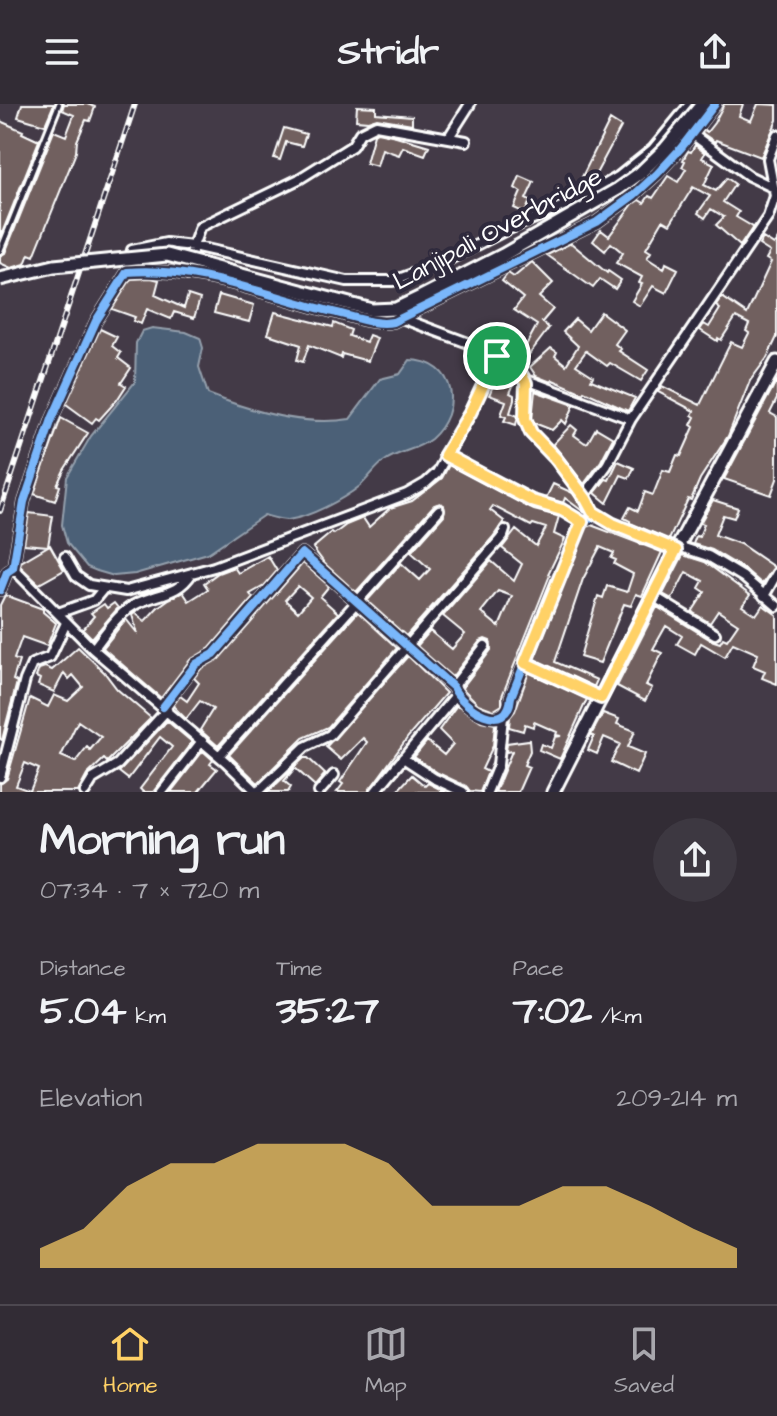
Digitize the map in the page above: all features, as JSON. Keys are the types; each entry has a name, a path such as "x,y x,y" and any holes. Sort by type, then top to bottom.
{"main road":[{"name":"Lanjipali Overbridge","path":"0,279 63,265 167,255 372,310 396,309 503,255 618,189 665,149 702,104"},
{"path":"553,792 677,548 777,362"}],"street":[{"path":"449,137 470,104"},
{"path":"0,590 7,572 13,568 24,502 52,419 96,321 127,272 132,250 166,243 193,246 347,281 393,281 442,263 519,224 578,200 618,177 653,149 690,104"},
{"path":"127,272 170,270 386,324 404,319 597,222 646,185 715,104"},
{"path":"187,275 200,227 299,179 352,146 360,133 367,129 376,125 466,141"},
{"path":"692,134 749,176 774,188"},
{"path":"584,496 607,465 631,419 768,217 774,203 774,188 768,159 777,135"},
{"path":"404,319 511,363 526,383 525,419 531,433 556,459 597,515 677,548 708,556 743,577 777,606"},
{"path":"65,557 76,576 89,585 126,591 192,573 407,494 437,473 497,356"},
{"path":"523,379 631,419"},
{"path":"445,455 532,501 562,510 582,522"},
{"path":"219,756 439,510"},
{"path":"487,792 498,765 503,717 509,710 511,697 582,522 597,515"},
{"path":"13,568 93,649 258,792 305,747 330,735 505,530"},
{"path":"85,792 93,779 118,764 165,709 196,664 214,654 302,553 481,713 503,717"},
{"path":"93,649 122,613 138,603 184,585 192,573"},
{"path":"764,596 777,573"},
{"path":"58,613 94,600 104,588"},
{"path":"653,596 715,634"},
{"path":"0,777 25,680 32,664 50,657 66,623"},
{"path":"375,792 455,691 485,646"},
{"path":"525,663 601,698"},
{"path":"162,792 202,741"},
{"path":"403,758 435,779 463,792"},
{"path":"319,792 334,775"}],"lane":[{"path":"0,251 59,104"}],"water":[{"path":"152,328 186,332 200,338 203,348 199,367 208,394 242,406 296,419 350,419 380,379 400,374 410,360 438,369 446,378 451,402 448,415 431,439 386,460 360,486 326,507 288,520 264,515 208,553 135,574 114,576 87,567 67,543 62,525 67,477 91,436 135,382 136,343 142,331"}],"building":[{"path":"22,104 54,104 45,125 18,117"},
{"path":"64,104 95,107 77,141 76,152 34,256 29,254 25,264 11,268 0,263 0,256 5,253 54,131 66,136 74,115 62,110"},
{"path":"724,104 743,104 739,116 751,121 758,104 777,105 777,120 761,157 715,142 702,133 704,130 707,132 714,123"},
{"path":"357,106 376,107 376,113 412,116 412,124 377,118 356,120"},
{"path":"610,120 621,127 590,185 580,181"},
{"path":"0,121 37,140 40,138 0,238"},
{"path":"284,128 306,134 302,146 286,142 280,160 274,158"},
{"path":"377,132 429,146 425,155 403,147 399,155 382,149 377,166 366,163"},
{"path":"695,145 705,153 702,158 714,164 704,185 716,191 727,178 735,184 723,202 739,212 736,217 753,227 740,246 716,225 724,217 711,209 705,218 698,213 710,196 693,187 670,224 663,220 646,249 651,252 647,258 664,269 666,263 678,269 666,293 653,286 640,306 632,301 642,284 639,283 642,277 616,263 623,253 611,243 605,251 593,241 601,230 609,236 633,204 639,200 644,203 649,196 653,198 668,176 678,182 686,169 682,167 683,160"},
{"path":"520,176 534,182 526,199 530,201 525,213 514,208 521,192 515,188"},
{"path":"763,238 774,245 777,240 777,337 767,358 750,381 728,436 700,479 691,500 688,499 669,540 624,518 630,507 638,511 645,492 653,495 663,470 670,472 694,427 691,425 694,411 658,392 662,386 700,405 731,342 742,347 749,333 746,331 749,324 736,317 721,340 718,338 717,341 700,330 704,324 709,327 720,309 716,306 722,297 747,314 771,262 766,259 770,252 759,245"},
{"path":"571,243 607,273 621,280 615,289 600,279 593,288 547,255"},
{"path":"532,262 553,283 539,297 553,309 542,322 549,328 522,364 518,360 537,325 514,310 523,298 502,281 508,273 514,277"},
{"path":"131,279 159,280 155,295 184,308 188,295 200,299 194,318 174,312 171,319 147,309 141,324 133,321 135,317 112,309"},
{"path":"219,295 254,305 249,322 214,313"},
{"path":"275,312 333,327 334,323 351,330 349,336 366,342 369,335 377,338 368,361 342,354 341,358 309,345 303,362 297,360 301,345 268,334"},
{"path":"601,312 625,330 615,344 621,349 619,351 648,370 641,381 610,363 607,366 586,351 576,365 593,376 591,380 635,398 628,411 584,391 536,376 530,367 551,348 566,365 578,346 563,332 575,319 588,330"},
{"path":"100,329 117,337 112,346 121,353 118,358 131,368 121,383 126,386 117,400 99,420 96,418 92,423 66,404"},
{"path":"498,374 515,381 510,393 514,395 514,400 510,413 518,416 516,425 504,421 506,417 501,415 506,401 489,395"},
{"path":"777,380 777,399 770,413 777,417 777,479 771,495 724,479"},
{"path":"535,391 574,405 566,424 562,420 552,430 534,423"},
{"path":"61,418 88,433 64,470 57,485 60,486 55,501 34,494"},
{"path":"571,425 577,430 574,435 585,443 596,428 613,438 584,484 553,444"},
{"path":"618,461 634,468 629,478 621,475 607,503 595,493 606,479 609,480"},
{"path":"449,465 534,510 559,516 554,534 565,539 548,574 502,696 502,705 494,710 478,704 462,688 491,650 490,641 480,641 452,677 417,646 430,631 452,649 465,634 443,616 491,561 514,581 522,564 502,548 516,530 536,546 546,528 531,526 493,506 490,510 504,521 406,636 367,601 401,563 420,580 430,569 411,552 444,515 444,505 434,505 356,592 325,564 313,548 332,532 334,534 363,518 369,527 390,508 412,501 442,478","holes":["498,591 512,596 499,627 481,612"]},
{"path":"553,484 573,493 585,513 565,498 563,503 546,498"},
{"path":"713,500 738,508 734,518 723,515 715,535 740,544 774,567 762,584 712,550 693,544 696,536 699,537 704,524 700,523"},
{"path":"29,513 53,516 48,546 24,544"},
{"path":"591,525 662,552 642,596 636,594 631,606 624,604 600,663 580,657 598,596 603,598 607,586 627,592 633,574 614,564 616,560 611,558 614,553 600,547 583,579 555,662 597,680 594,687 534,659 587,527"},
{"path":"50,545 64,570 39,584 20,566 21,562"},
{"path":"683,555 705,562 750,595 742,606 756,615 763,605 777,615 777,684 762,678 765,671 753,666 758,654 733,643 725,657 701,643 695,654 677,644 682,636 666,626 653,649 662,653 646,685 652,688 645,701 617,686 657,607 720,643 723,638 727,640 738,624 718,611 710,623 692,612 705,592 699,588 703,581 686,572 672,599 663,594"},
{"path":"268,556 277,571 264,586 250,594 253,598 210,648 190,660 161,698 103,648 126,619 138,634 132,615 135,613 145,621 169,599 183,592 189,601 208,589 204,583 218,573 234,567 238,573"},
{"path":"303,563 329,586 320,597 338,613 218,746 200,730 213,709 200,701 186,719 173,706 180,696 187,701 199,683 194,678 201,669 219,659","holes":["298,586 311,597 298,612 285,600"]},
{"path":"5,595 43,609 56,623 47,646 22,637 14,659 19,661 13,680 17,682 2,740 0,605"},
{"path":"114,603 118,608 92,638 83,629 94,616 91,613 104,604 107,608"},
{"path":"358,612 397,648 328,727 303,738 258,783 229,755"},
{"path":"78,647 117,689 151,718 107,762 104,759 87,775 78,792 0,792 0,784 7,779 30,698 48,707 54,695 68,701 83,687 73,675 69,679 64,673 54,692 38,685 40,679 36,677 39,669 45,667 52,670","holes":["78,721 101,737 90,750 87,747 75,762 61,756","25,763 39,769 30,791 16,786"]},
{"path":"408,656 446,693 408,737 368,792 337,792 343,784 340,782 367,742 363,738 341,760 326,747"},
{"path":"529,672 587,699 560,759 539,750 541,744 551,748 555,737 561,736 556,735 557,732 534,722 533,727 525,724 523,731 509,727 510,717"},
{"path":"457,705 481,721 495,724 493,746 482,769 488,772 480,792 470,791 414,757 427,741 444,755 453,744 439,730"},
{"path":"603,713 619,719 617,724 635,731 628,747 645,754 636,774 611,762 620,744 604,737 597,754 588,750 594,736 591,735"},
{"path":"167,721 192,742 153,792 143,792 140,789 172,747 160,737 128,779 119,772"},
{"path":"529,740 530,751 524,765 529,767 518,792 495,792 512,751 506,752 507,743"},
{"path":"203,751 213,760 210,764 217,769 198,792 171,792"},
{"path":"304,758 308,758 325,774 315,786 295,768 284,781 291,787 288,792 268,792"},
{"path":"412,775 425,786 428,783 446,792 396,792"}],"railway":[{"path":"0,511 135,104"}],"cycle path":[{"path":"0,590 7,572 13,568 24,502 52,419 96,321 127,272 179,273 231,283 363,320 393,322 597,222 657,174 715,104"},
{"path":"163,707 196,664 214,654 302,553 453,687 465,703 484,715 502,715 508,709 582,522 597,515"}],"route":[{"path":"497,356 519,370 526,383 525,419 531,433 556,459 593,512 613,524 676,550 601,698 525,663 582,522 562,510 532,501 445,455 470,413 497,356"}]}
